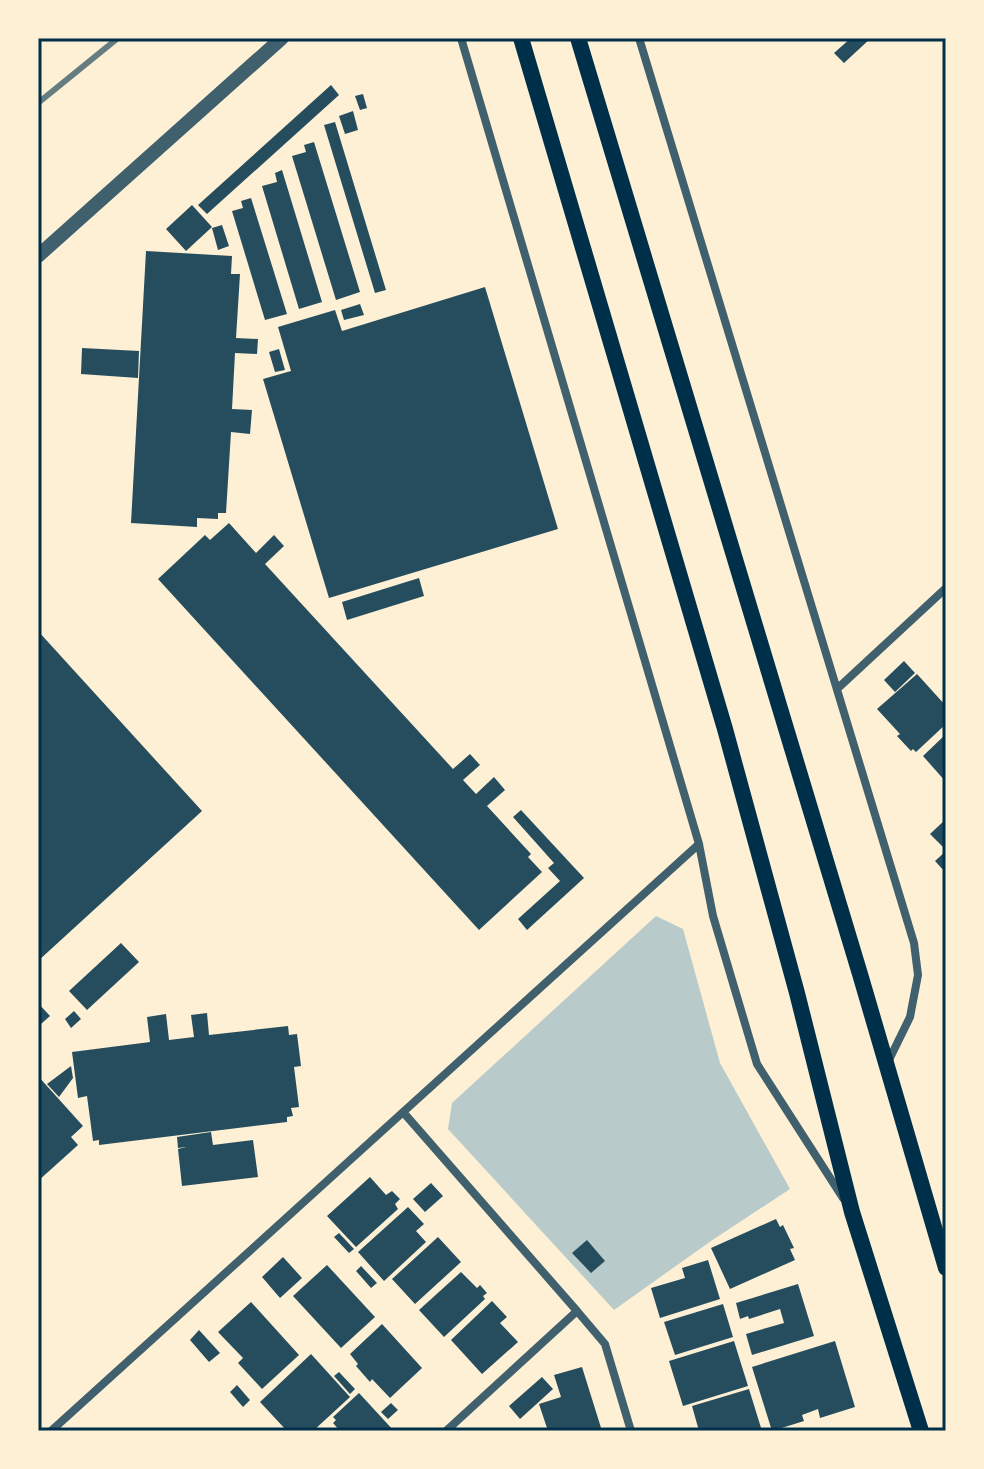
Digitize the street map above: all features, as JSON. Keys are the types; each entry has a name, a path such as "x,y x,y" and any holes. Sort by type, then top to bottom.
{"main road":[{"path":"521,38 725,729 797,993 852,1212 921,1431"},
{"path":"578,38 946,1268"}],"street":[{"path":"38,256 282,38"},
{"path":"461,38 699,844 713,916 757,1064 852,1212"},
{"path":"639,38 914,943 918,975 910,1017 887,1064"},
{"path":"837,689 946,588"},
{"path":"51,1431 699,844"},
{"path":"403,1112 605,1344 631,1431"},
{"path":"446,1431 577,1311"}],"shaded area":[{"path":"656,916 683,929 720,1063 790,1189 614,1310 448,1129 452,1103"}],"building":[{"path":"851,38 871,38 844,63 834,53"},
{"path":"331,85 339,95 207,214 198,205"},
{"path":"363,94 367,108 360,110 355,96"},
{"path":"353,111 358,130 345,134 339,116"},
{"path":"335,122 386,290 375,293 324,125"},
{"path":"314,142 360,292 336,300 292,156 306,152 304,145"},
{"path":"282,170 322,302 299,309 262,186 277,182 275,173"},
{"path":"251,198 287,314 265,320 232,211 243,208 241,201"},
{"path":"192,205 212,227 186,251 166,229"},
{"path":"222,225 229,246 218,250 212,228"},
{"path":"146,251 232,256 231,274 240,274 236,338 258,339 257,354 235,353 232,409 252,410 250,434 231,432 226,513 218,513 218,519 197,518 197,527 131,523"},
{"path":"485,287 558,529 329,598 263,379 291,371 278,327 335,310 342,331"},
{"path":"360,304 364,315 344,320 341,310"},
{"path":"82,348 139,351 138,378 81,374"},
{"path":"279,349 285,370 275,372 269,352"},
{"path":"229,523 256,553 274,535 284,546 265,564 453,769 470,754 480,765 463,780 476,794 494,777 505,790 487,806 531,854 528,857 542,872 479,930 158,579 205,535 210,540"},
{"path":"419,578 424,596 347,620 342,602"},
{"path":"38,631 202,811 38,961"},
{"path":"904,661 915,673 895,692 884,680"},
{"path":"917,674 946,706 946,724 916,752 911,751 897,736 900,734 877,709"},
{"path":"946,734 946,782 923,756"},
{"path":"521,810 584,878 527,930 518,919 560,881 548,868 554,863 513,817"},
{"path":"946,819 946,850 930,834"},
{"path":"946,851 946,873 935,861"},
{"path":"121,943 139,962 87,1010 69,991"},
{"path":"38,1003 50,1016 41,1024 38,1022"},
{"path":"74,1011 81,1019 71,1028 65,1019"},
{"path":"207,1013 209,1035 288,1026 289,1035 297,1034 301,1066 294,1067 299,1107 291,1108 293,1116 287,1117 287,1122 99,1145 99,1140 93,1141 87,1096 78,1098 72,1052 150,1042 147,1017 166,1014 169,1040 194,1037 191,1015"},
{"path":"71,1066 73,1078 59,1097 47,1084"},
{"path":"38,1076 83,1126 71,1137 78,1145 38,1181"},
{"path":"211,1132 213,1145 253,1140 258,1177 182,1186 178,1149 186,1147 178,1148 177,1137"},
{"path":"370,1177 386,1195 392,1191 400,1199 395,1204 398,1209 356,1247 327,1216"},
{"path":"431,1183 443,1196 425,1212 413,1199"},
{"path":"408,1207 424,1224 416,1231 426,1242 384,1281 358,1252"},
{"path":"776,1219 780,1227 783,1225 794,1248 790,1249 795,1260 730,1289 711,1248"},
{"path":"339,1233 354,1249 349,1253 334,1237"},
{"path":"438,1237 461,1262 415,1304 392,1279"},
{"path":"587,1240 605,1261 591,1273 572,1253"},
{"path":"283,1257 302,1278 280,1298 262,1277"},
{"path":"708,1260 720,1299 660,1318 651,1288 685,1278 682,1268"},
{"path":"327,1265 375,1317 341,1348 293,1296"},
{"path":"361,1266 377,1283 371,1288 356,1271"},
{"path":"461,1272 487,1293 483,1296 485,1299 444,1337 419,1310"},
{"path":"798,1284 814,1336 752,1355 746,1334 784,1323 780,1309 740,1319 736,1303"},
{"path":"492,1301 507,1317 500,1323 518,1342 482,1374 451,1340"},
{"path":"251,1302 299,1355 262,1389 238,1363 243,1358 218,1332"},
{"path":"723,1304 733,1337 675,1355 664,1322"},
{"path":"382,1324 422,1368 390,1398 372,1379 370,1382 350,1354"},
{"path":"199,1330 220,1353 209,1362 190,1340"},
{"path":"734,1341 748,1386 683,1406 669,1361"},
{"path":"835,1341 855,1407 820,1418 818,1409 802,1415 804,1421 772,1431 752,1367"},
{"path":"311,1354 350,1397 313,1431 287,1431 260,1402"},
{"path":"582,1367 602,1431 548,1431 539,1404 561,1397 554,1375"},
{"path":"339,1372 355,1389 350,1394 334,1376"},
{"path":"542,1377 553,1389 520,1419 509,1406"},
{"path":"237,1385 250,1400 243,1407 230,1392"},
{"path":"749,1389 762,1431 699,1431 692,1406"},
{"path":"359,1393 394,1431 340,1431 333,1423 336,1420 333,1417"},
{"path":"391,1403 398,1410 388,1419 381,1412"}],"railway":[{"path":"38,103 118,38"}]}
